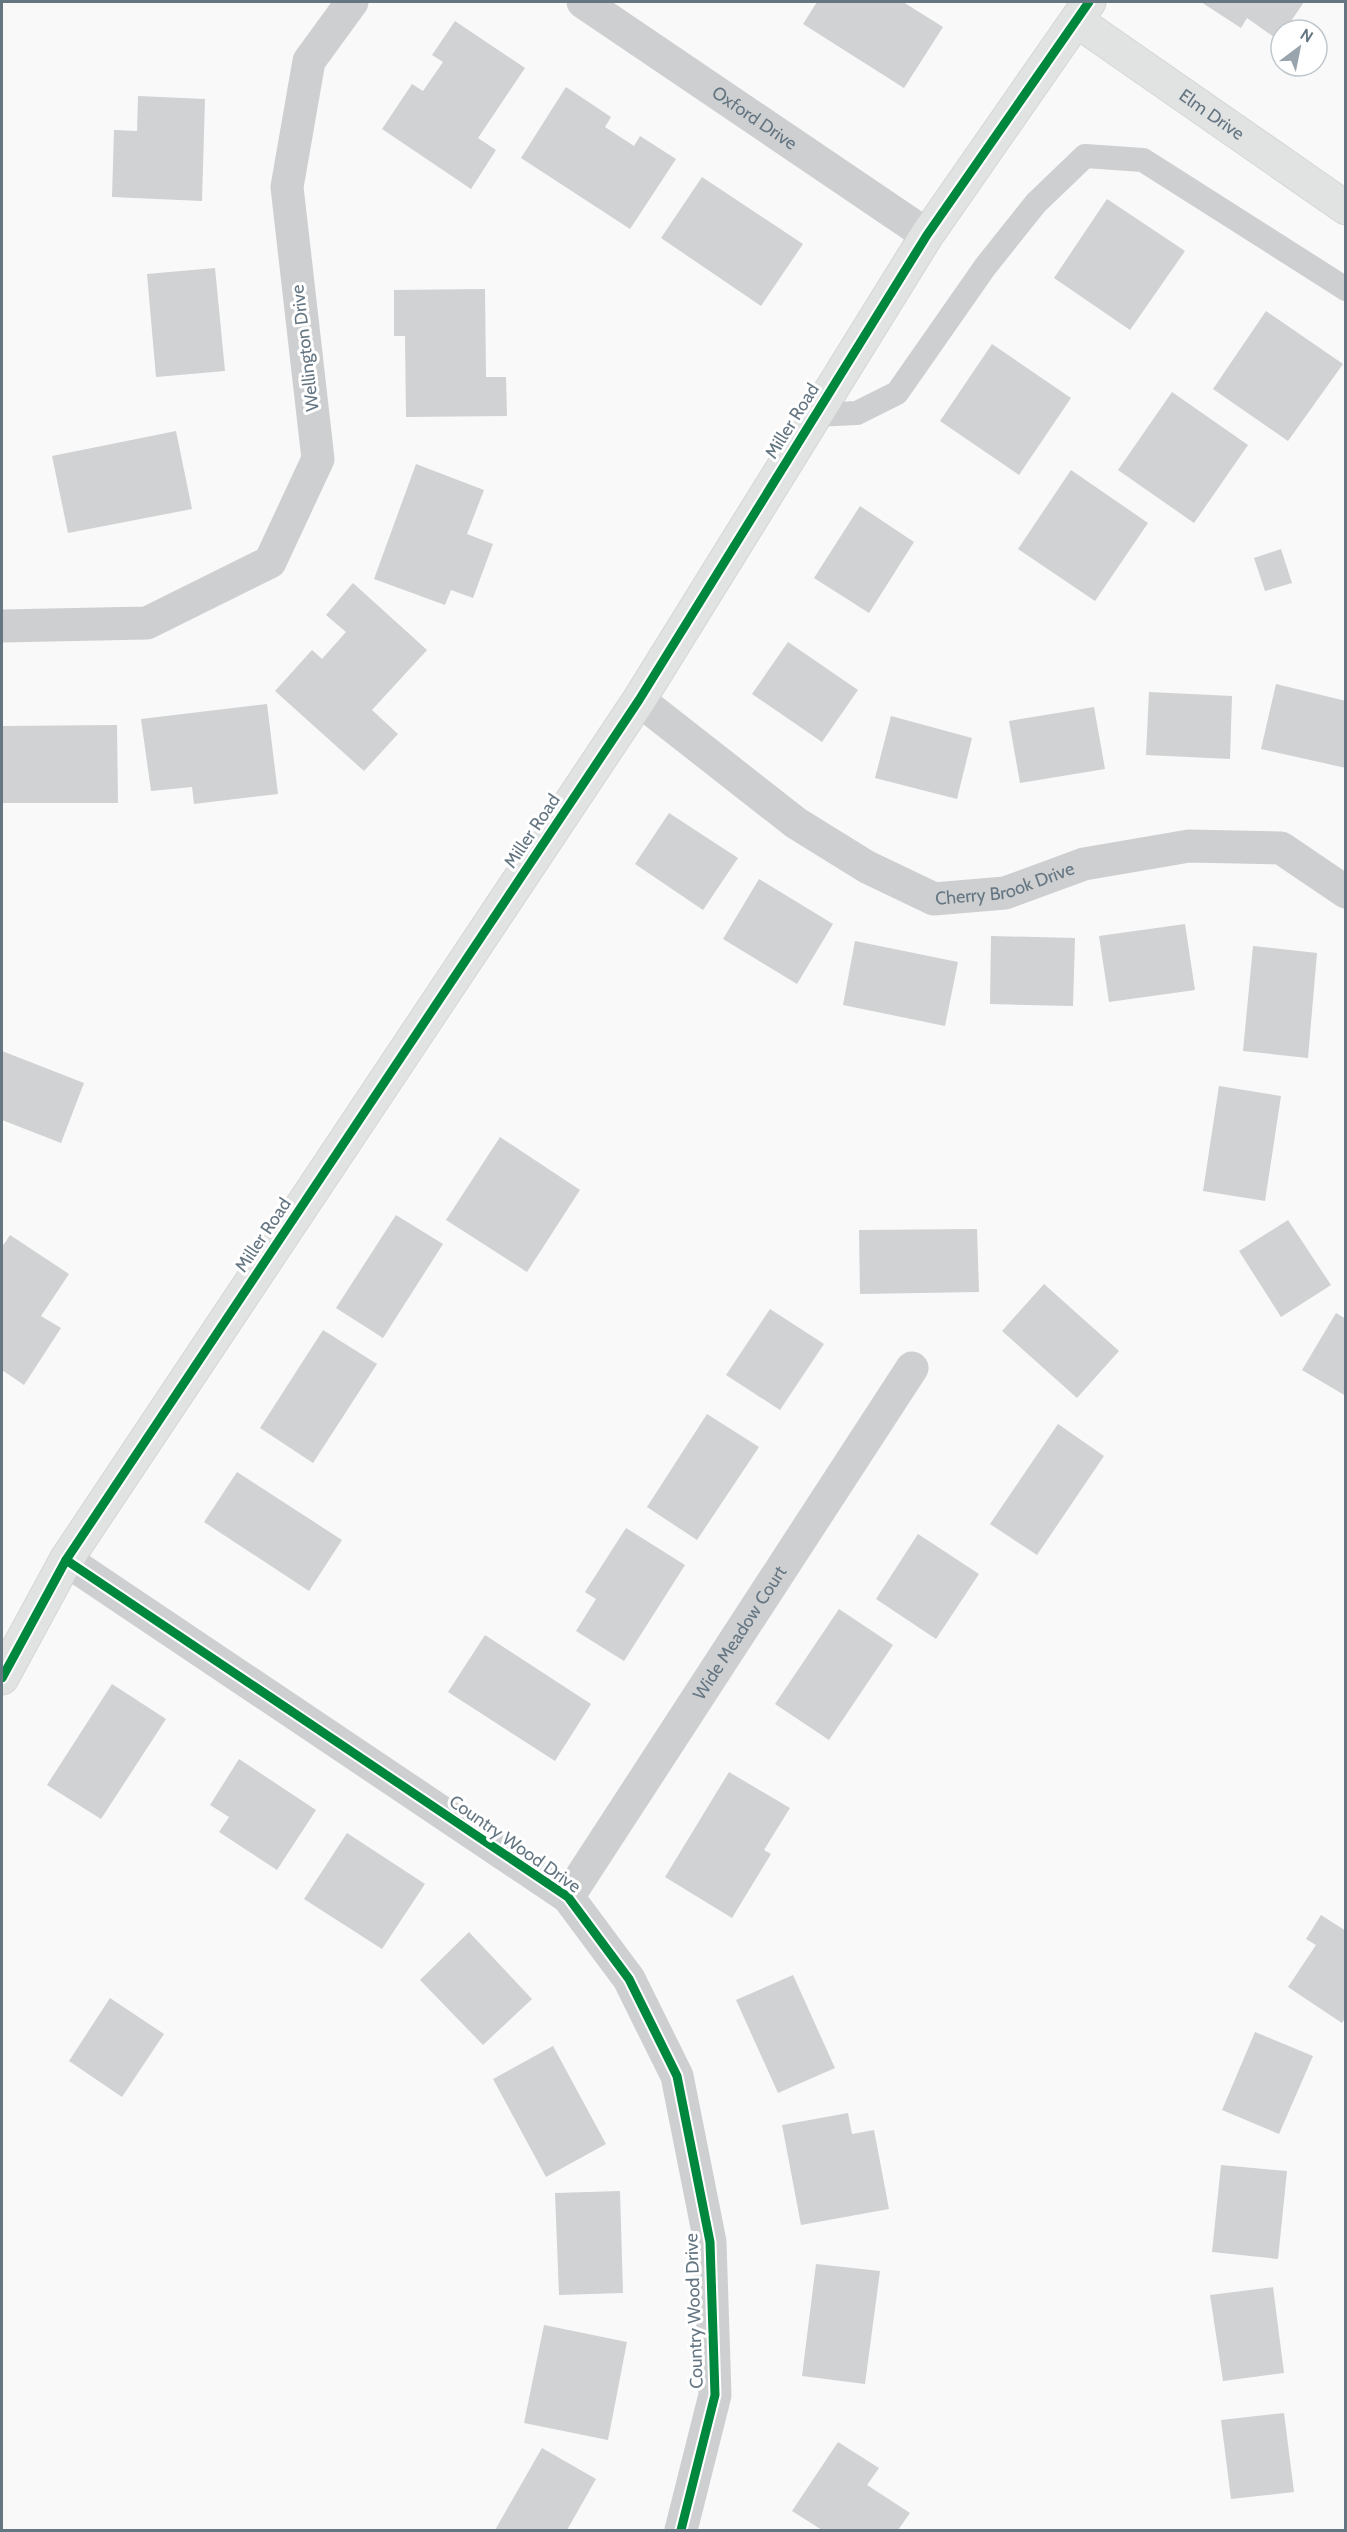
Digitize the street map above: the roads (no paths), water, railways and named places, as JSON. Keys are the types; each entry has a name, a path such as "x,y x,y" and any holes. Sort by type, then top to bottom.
{"street":[{"name":"Wellington Drive","path":"2,626 147,623 270,562 318,459 287,187 309,62 352,2"},
{"name":"Oxford Drive","path":"584,2 927,234"},
{"name":"Miller Road","path":"2,1678 11,1639 639,700 927,234 1083,11"},
{"name":"Elm Drive","path":"1083,11 1346,208"},
{"name":"Cherry Brook Drive","path":"639,700 796,823 867,867 934,898 1005,893 1084,864 1189,846 1281,848 1346,892"},
{"name":"Wide Meadow Court","path":"568,1897 912,1368"},
{"name":"Country Wood Drive","path":"66,1560 568,1897 629,1979 677,2076 711,2242 715,2395 681,2530"}],"lane":[{"path":"815,415 857,413 897,393 985,267 1036,203 1085,156 1143,160 1346,289"}]}
